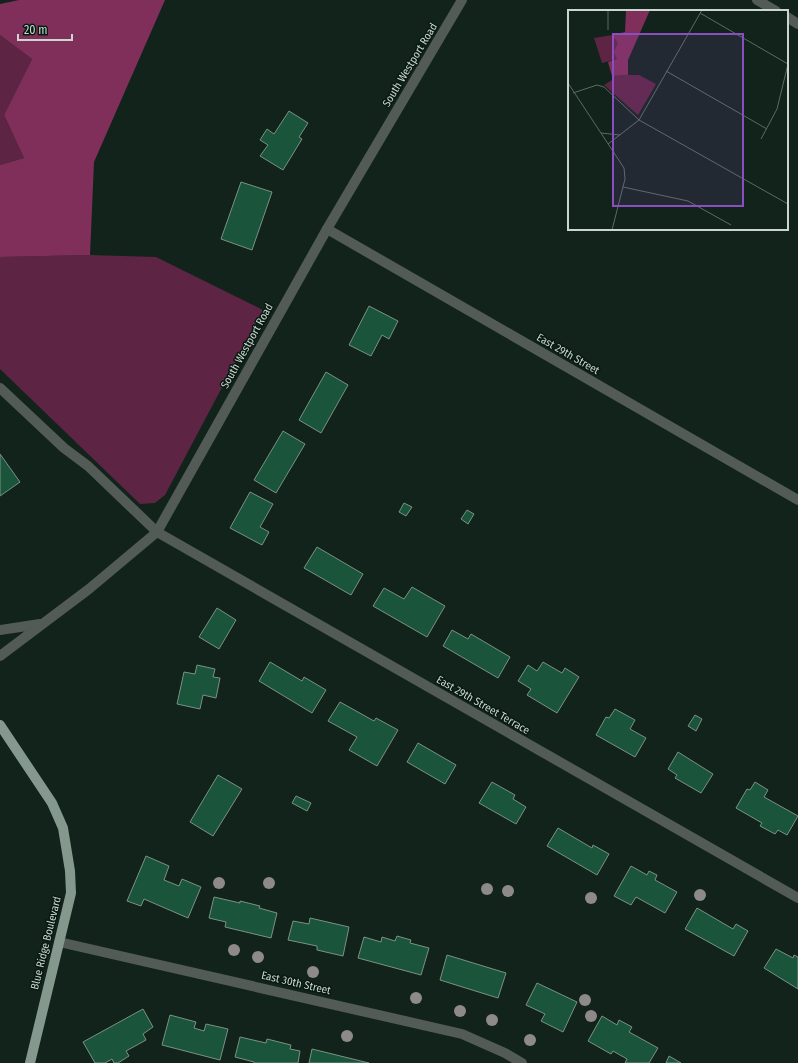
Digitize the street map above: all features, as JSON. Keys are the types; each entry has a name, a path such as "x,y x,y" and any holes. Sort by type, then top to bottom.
{"main road":[{"name":"Blue Ridge Boulevard","path":"0,725 52,803 63,828 70,870 71,893 30,1063"}],"street":[{"name":"South Westport Road","path":"0,656 89,589 157,532 327,229 462,0"},
{"path":"757,0 774,10"},
{"path":"788,19 798,24"},
{"name":"East 29th Street","path":"327,229 798,500"},
{"name":"East 29th Street Terrace","path":"0,388 64,448 88,466 157,532 798,898"},
{"path":"0,630 42,624"},
{"name":"East 30th Street","path":"59,942 462,1034 505,1053 522,1063"}],"shaded area":[{"path":"19,0 165,0 94,162 90,255 0,257 0,165 24,158 4,115 32,59 0,35 0,4"},
{"path":"0,35 32,59 4,115 24,158 0,165"},
{"path":"90,255 156,257 263,310 165,495 155,503 140,504 0,369 0,257"}],"building":[{"path":"289,111 308,123 299,137 302,139 283,170 260,156 268,145 260,140 267,129 274,134"},
{"path":"241,182 272,192 252,250 221,239"},
{"path":"369,306 398,321 389,339 382,335 371,356 349,345"},
{"path":"326,372 348,385 321,433 299,420"},
{"path":"283,431 305,444 276,493 254,480"},
{"path":"0,454 20,482 0,496"},
{"path":"250,492 273,504 260,527 269,532 262,545 230,528"},
{"path":"404,503 412,507 406,516 399,512"},
{"path":"467,510 474,514 468,524 461,519"},
{"path":"317,547 363,574 351,595 304,568"},
{"path":"412,587 445,606 427,637 373,606 384,588 404,599"},
{"path":"217,608 236,620 219,649 199,637"},
{"path":"452,630 468,639 471,634 510,657 498,678 443,646"},
{"path":"270,662 302,681 304,677 326,690 312,713 259,681"},
{"path":"543,662 562,673 565,668 579,677 557,713 527,695 531,689 518,681 528,665 537,671"},
{"path":"197,665 215,669 213,677 220,678 216,698 203,695 200,709 177,704 184,672 195,674"},
{"path":"340,702 374,721 376,718 398,730 377,766 349,750 357,737 328,721"},
{"path":"615,709 635,720 630,729 646,738 635,757 596,735 606,717 609,718"},
{"path":"695,715 702,719 696,731 688,726"},
{"path":"418,743 456,765 445,784 407,762"},
{"path":"678,752 713,774 701,793 675,778 677,775 668,769"},
{"path":"218,775 242,789 213,836 190,822"},
{"path":"492,782 515,795 513,799 526,807 516,824 479,803"},
{"path":"755,782 768,790 764,797 798,816 787,835 778,830 775,834 760,826 762,823 736,808 747,789 750,790"},
{"path":"296,796 311,803 307,811 292,803"},
{"path":"558,828 592,848 593,845 609,854 597,875 547,846"},
{"path":"146,856 169,866 164,880 179,886 182,879 201,887 188,918 144,899 141,906 127,901"},
{"path":"631,866 647,875 649,871 657,875 655,880 677,892 665,913 636,897 631,905 614,896"},
{"path":"214,897 260,906 259,908 277,913 271,938 225,927 226,922 209,918"},
{"path":"697,908 733,929 736,924 748,931 734,956 685,929"},
{"path":"310,918 349,927 343,956 317,950 317,946 288,940 293,921 309,924"},
{"path":"397,936 411,940 410,943 429,948 421,975 358,958 364,937 381,942 382,937 395,941"},
{"path":"776,949 793,958 794,955 798,957 798,989 764,968"},
{"path":"447,955 506,973 498,998 440,980"},
{"path":"537,983 577,1002 563,1032 541,1021 545,1014 526,1005"},
{"path":"143,1009 153,1027 143,1034 146,1040 126,1051 129,1056 118,1063 114,1063 112,1059 105,1063 95,1063 83,1042"},
{"path":"170,1015 196,1022 194,1028 204,1031 206,1024 228,1029 220,1060 162,1045"},
{"path":"602,1016 617,1025 619,1020 632,1027 629,1032 658,1048 649,1063 625,1063 627,1059 613,1051 611,1054 588,1041"},
{"path":"240,1037 266,1043 267,1039 291,1045 290,1049 300,1051 298,1063 254,1063 235,1057"},
{"path":"312,1049 369,1063 309,1063"},
{"path":"669,1056 681,1063 666,1063"}]}
